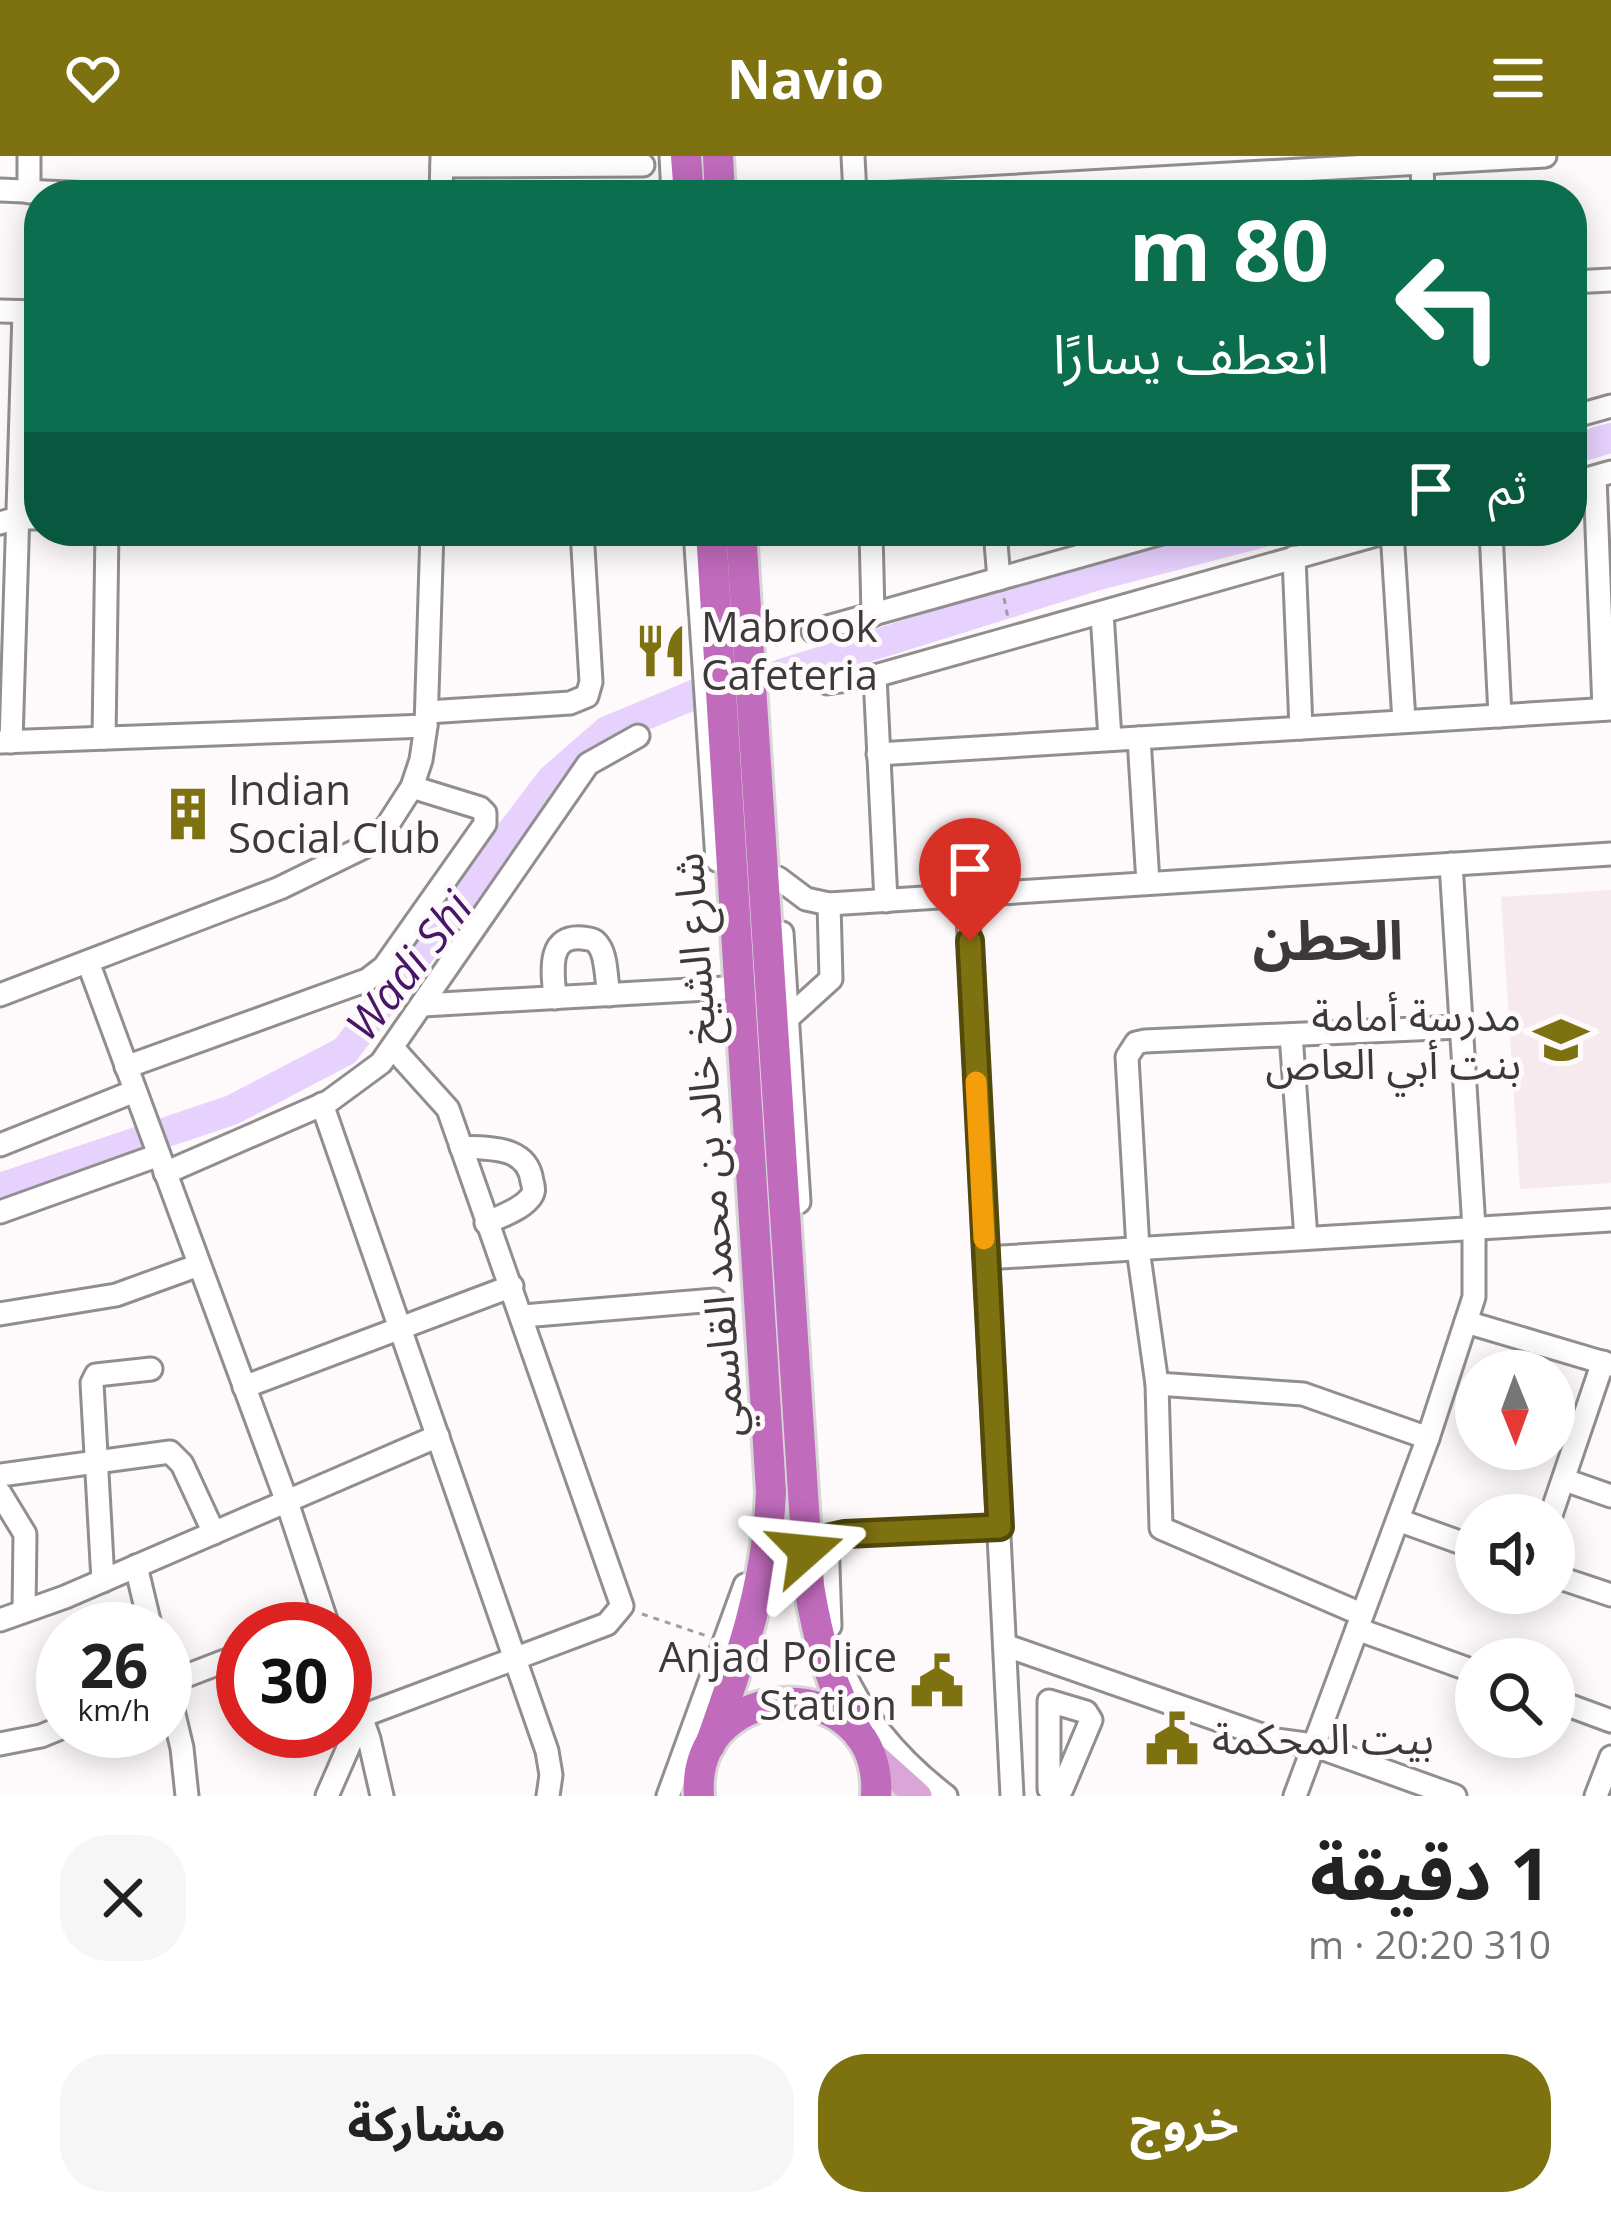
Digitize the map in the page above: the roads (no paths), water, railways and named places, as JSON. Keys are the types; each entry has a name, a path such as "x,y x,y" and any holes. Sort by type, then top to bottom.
{"highway":[{"name":"شارع الشيخ خالد بن محمد القاسمي","path":"690,1794 752,1628 754,1582 771,1492 758,1384 726,893 739,729 733,645 714,546"},
{"name":"شارع الشيخ خالد بن محمد القاسمي","path":"733,645 740,546"},
{"name":"شارع الشيخ خالد بن محمد القاسمي","path":"739,729 764,765 815,1624 837,1699 864,1744 877,1780 876,1796"},
{"path":"710,1745 736,1718 770,1702 794,1701 819,1706 841,1718 864,1744"}],"main road":[{"path":"864,1744 918,1796"}],"street":[{"path":"1076,180 1200,166 1545,156"},
{"path":"442,161 643,165"},
{"path":"1422,163 1423,180"},
{"path":"11,388 24,341"},
{"path":"878,754 1608,709 1603,474"},
{"path":"24,476 7,646 5,742 426,719 570,704 587,696 591,682 583,546"},
{"path":"104,739 106,546"},
{"path":"0,995 328,867 364,847 387,826 412,787 426,719 432,546"},
{"path":"696,546 726,893 725,988 758,1384"},
{"path":"756,546 764,765 788,1018 789,1162"},
{"path":"871,546 873,615"},
{"path":"996,546 1000,584"},
{"path":"813,632 1000,584 1121,546"},
{"path":"827,683 874,676 1335,546"},
{"path":"1392,546 1404,721"},
{"path":"1491,546 1500,716"},
{"path":"1294,557 1301,728"},
{"path":"1102,613 1110,739"},
{"path":"874,676 886,901"},
{"path":"0,1213 162,1164 322,1104 381,1063 588,764 638,736"},
{"path":"1139,738 1148,884"},
{"path":"126,1067 367,980 384,967 485,824 480,808 412,787"},
{"path":"778,878 806,899 829,904 1611,854"},
{"path":"1294,1796 1428,1438 1474,1297 1474,1228 1451,864"},
{"path":"968,896 1007,1646 1010,1792"},
{"path":"782,934 797,917 829,904"},
{"path":"788,1018 830,979 829,904"},
{"path":"554,998 552,961 566,938 594,940 602,949 609,995"},
{"path":"88,962 287,1502 314,1602"},
{"path":"423,1005 725,988"},
{"path":"1455,1663 1161,1528 1157,1384 1138,1249 1125,1069 1131,1048 1145,1041 1460,1027"},
{"path":"1291,1035 1306,1238"},
{"path":"372,1712 607,1624 622,1606 448,1109 392,1048"},
{"path":"0,1145 137,1098"},
{"path":"322,1104 547,1751 548,1796"},
{"path":"461,1147 500,1149 520,1156 530,1169 534,1188 529,1200 487,1223"},
{"path":"985,1258 1611,1220"},
{"path":"0,1313 116,1295 199,1265"},
{"path":"244,1387 512,1286"},
{"path":"523,1316 715,1300"},
{"path":"1466,1322 1607,1363 1559,1494"},
{"path":"103,1581 93,1379 151,1369"},
{"path":"1157,1384 1303,1394 1428,1438"},
{"path":"0,1619 103,1581 438,1436"},
{"path":"0,1475 162,1452 177,1456 214,1533"},
{"path":"1564,1480 1611,1496"},
{"path":"0,1493 25,1534 24,1611"},
{"path":"1398,1520 1455,1540"},
{"path":"946,1796 890,1744 844,1674 813,1538 1000,1527"},
{"path":"136,1566 145,1602"},
{"path":"690,1794 726,1643 754,1582"},
{"path":"1575,1583 1611,1595"},
{"path":"1007,1646 1276,1740 1312,1745 1455,1796"},
{"path":"1009,1690 1049,1701"},
{"path":"1575,1708 1611,1721"},
{"path":"0,1744 36,1737"},
{"path":"372,1756 382,1796"},
{"path":"1596,1796 1611,1757"},
{"path":"185,1758 194,1793"},
{"path":"327,1796 344,1758"}],"waterway":[{"name":"Wadi Shi","path":"1587,445 1611,438"},
{"name":"Wadi Shi","path":"781,674 1095,576 1210,546"},
{"name":"Wadi Shi","path":"0,1188 232,1110 345,1051 551,780 607,731 698,693"}],"place":[{"name":"Mabrook Cafeteria","path":"661,651"},
{"name":"Indian Social Club","path":"188,814"},
{"name":"مدرسة أمامة بنت أبي العاص","path":"1561,1040"},
{"name":"Anjad Police Station","path":"937,1681"},
{"name":"بيت المحكمة","path":"1172,1739"}],"district":[{"name":"الحطن","path":"1328,941"}]}
